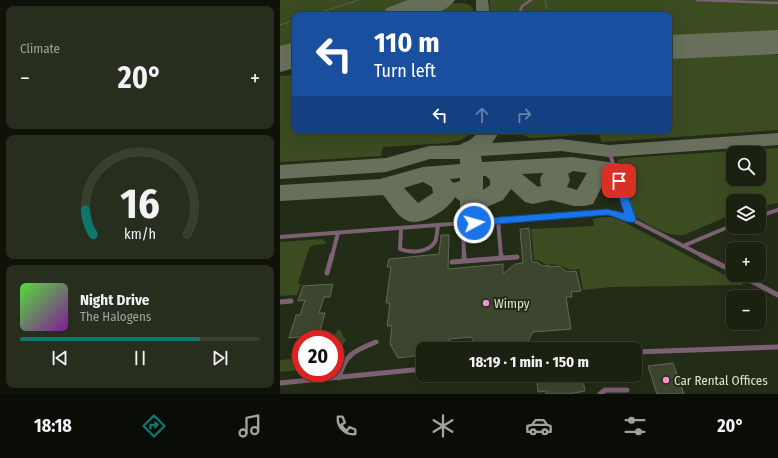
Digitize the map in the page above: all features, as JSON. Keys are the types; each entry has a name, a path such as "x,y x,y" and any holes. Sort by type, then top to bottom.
{"lane":[{"path":"519,12 523,4 531,0"},
{"path":"697,0 778,3"},
{"path":"609,151 631,219"},
{"path":"766,214 778,210"},
{"path":"280,238 607,212 616,213 631,219 726,268"},
{"path":"498,220 501,258"},
{"path":"463,224 464,261"},
{"path":"401,228 400,249 410,252 420,251 433,244 438,226"},
{"path":"683,246 726,228"},
{"path":"327,273 338,233"},
{"path":"452,262 517,257"},
{"path":"753,282 778,295"},
{"path":"280,302 292,301"},
{"path":"344,361 347,356 376,342"},
{"path":"642,352 778,347"},
{"path":"344,377 416,370"},
{"path":"280,383 292,382"},
{"path":"600,394 605,390 627,390"}],"path":[{"path":"321,12 359,0"},
{"path":"545,0 547,12"},
{"path":"280,25 292,21"}],"green space":[{"path":"280,0 416,0 383,12 292,12 292,45 280,50"},
{"path":"489,0 778,0 778,33 672,38 672,12 491,12"},
{"path":"446,4 467,4 473,8 473,12 426,12"},
{"path":"754,52 778,55 778,130 602,142 598,134 672,134 672,56"},
{"path":"292,75 292,134 470,134 461,140 449,143 383,147 381,156 280,162 280,76"},
{"path":"520,134 598,134 531,138"},
{"path":"778,148 778,203 766,206 766,194 726,194 726,217 684,235 671,234 658,230 634,216 615,167 618,160 625,158 726,151 726,186 766,186 766,149"},
{"path":"611,217 620,220 726,276 726,282 738,282 744,285 610,287 583,290 579,269 570,270 559,265 545,264 538,260 534,260 531,229 594,226 593,219"},
{"path":"323,239 326,244 310,246 298,283 301,284 297,295 280,296 280,242"},
{"path":"292,359 292,371 280,372 280,360"}],"building":[{"path":"529,228 532,262 537,262 543,266 549,265 549,267 559,266 567,272 576,271 581,291 571,292 572,297 566,297 571,329 533,332 528,342 474,342 471,337 449,339 449,342 416,342 416,356 398,358 390,344 392,326 387,326 390,303 386,303 391,267 387,267 389,259 439,254 441,235 449,235 448,269 503,264 503,274 515,264 523,263 520,229"},
{"path":"333,284 330,297 324,297 319,313 325,313 320,330 292,330 292,338 289,338 296,315 300,315 305,300 298,301 303,286"},
{"name":"Car Rental Offices","path":"673,363 684,394 657,394 648,366"},
{"path":"537,382 583,382 585,391 569,394 546,394 546,391 538,392"}],"taxiway":[{"path":"482,0 483,12"},
{"path":"764,42 778,46"},
{"path":"460,151 478,144 485,139 488,134"},
{"path":"460,151 561,145 609,151 778,139"},
{"path":"280,172 386,165 429,153 460,151"},
{"path":"460,151 468,154 471,158 471,170"},
{"path":"501,168 572,164"},
{"path":"554,188 552,184 552,176 561,168 572,164"},
{"path":"572,164 614,169"},
{"path":"471,170 501,168"},
{"path":"501,168 533,196 554,188"},
{"path":"554,188 557,192 565,196 584,198 601,168"},
{"path":"472,198 475,201 482,200 488,198 499,190 501,180 498,174 491,169"},
{"path":"423,174 471,170"},
{"path":"471,170 472,198"},
{"path":"388,185 413,213 419,212 438,203 445,193 440,182 423,174"},
{"path":"388,185 423,174"},
{"path":"554,188 557,184 558,175"},
{"path":"280,193 383,187 388,185"},
{"path":"461,189 472,198"},
{"path":"472,198 472,210"}],"runway":[{"path":"407,12 439,0"},
{"path":"672,47 778,42"},
{"path":"280,60 292,55"}],"place":[{"name":"Wimpy","path":"486,303"},
{"name":"Car Rental Offices","path":"666,380"}],"route":[{"path":"474,223 565,214 607,212 616,213 631,219 619,181"}]}
